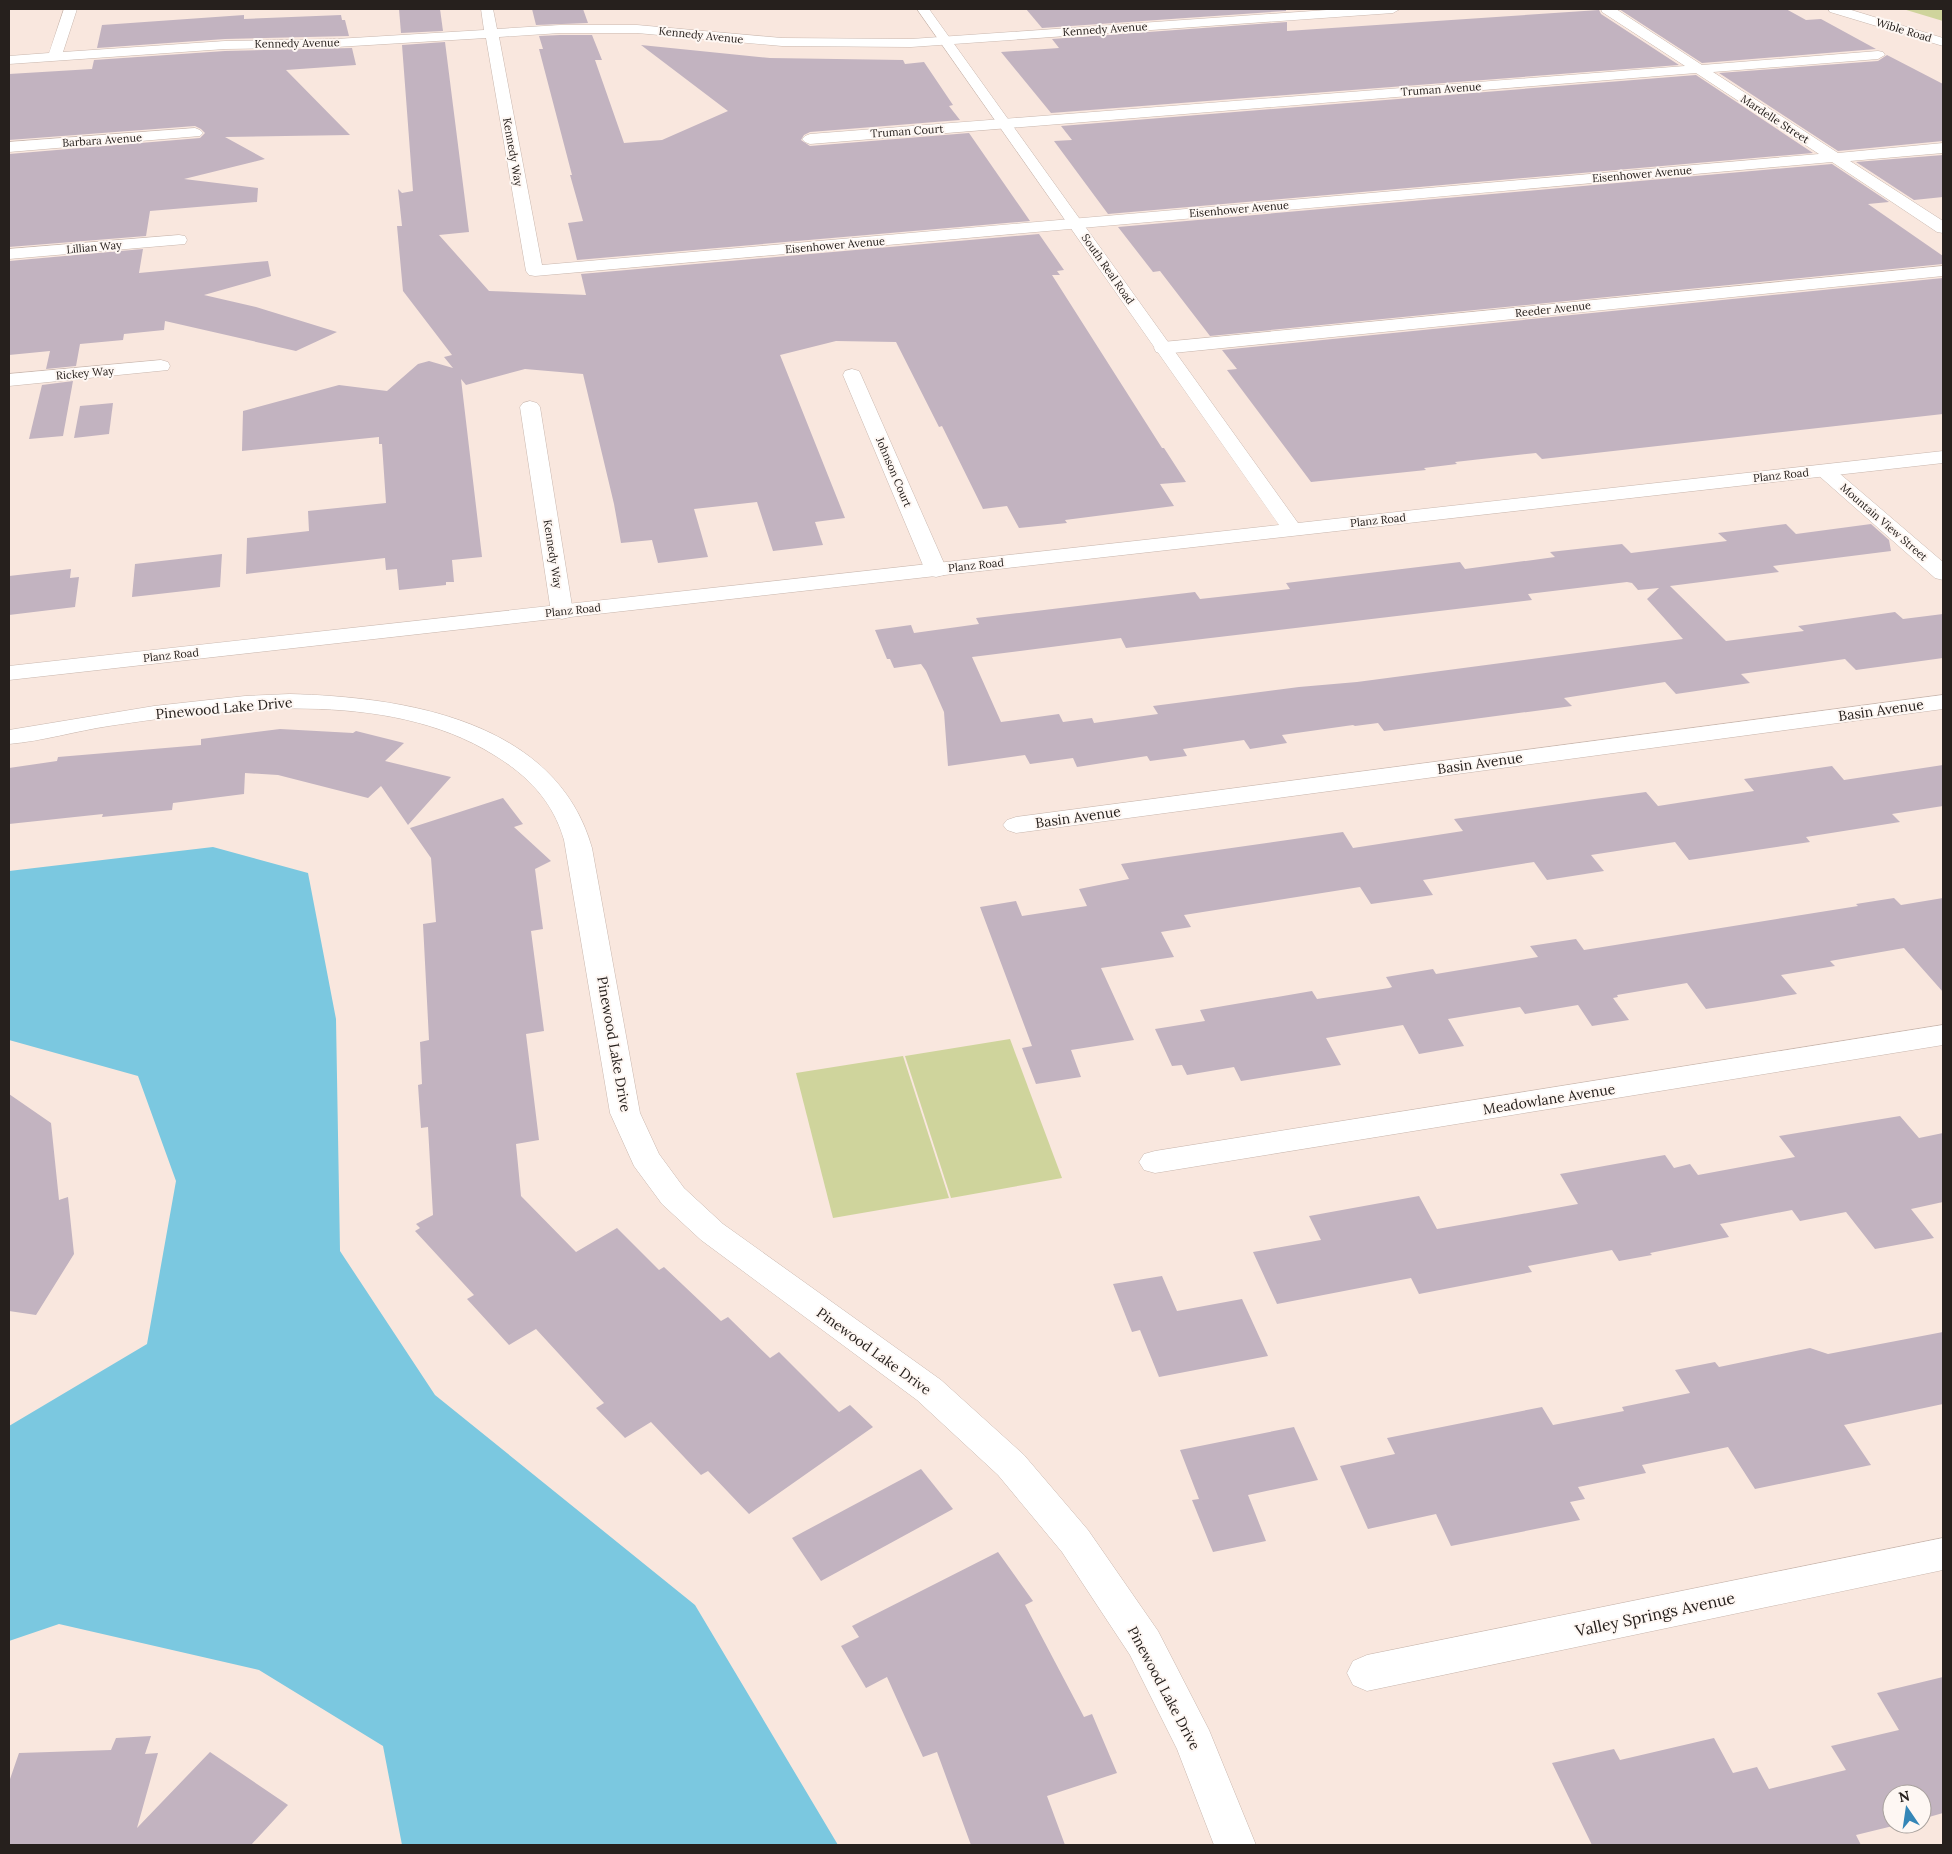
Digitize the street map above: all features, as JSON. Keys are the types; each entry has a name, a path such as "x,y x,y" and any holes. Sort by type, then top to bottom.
{"street":[{"path":"55,57 70,9"},
{"name":"Kennedy Way","path":"487,9 535,271"},
{"name":"South Real Road","path":"923,9 1293,530"},
{"name":"Kennedy Avenue","path":"9,60 225,45 336,43 596,28 664,31 741,39 868,44 946,41 1393,9"},
{"name":"Mardelle Street","path":"1607,9 1943,228"},
{"name":"Wible Road","path":"1835,9 1943,42"},
{"name":"Truman Avenue","path":"1004,123 1878,55"},
{"name":"Truman Court","path":"810,139 1004,123"},
{"name":"Barbara Avenue","path":"9,147 195,133"},
{"name":"Eisenhower Avenue","path":"535,271 1943,148"},
{"name":"Lillian Way","path":"9,254 180,240"},
{"name":"Reeder Avenue","path":"1164,348 1943,271"},
{"name":"Rickey Way","path":"9,380 161,366"},
{"name":"Johnson Court","path":"852,375 936,570"},
{"name":"Kennedy Way","path":"530,407 562,612"},
{"name":"Planz Road","path":"9,673 1943,458"},
{"name":"Mountain View Street","path":"1825,471 1943,573"},
{"name":"Pinewood Lake Drive","path":"9,738 109,719 253,702 311,701 341,703 402,711 445,722 488,740 521,761 548,785 569,816 579,848 625,1113 644,1158 673,1196 712,1232 929,1390 1017,1473 1075,1541 1144,1643 1195,1744 1235,1845"},
{"name":"Basin Avenue","path":"1016,825 1943,702"},
{"name":"Meadowlane Avenue","path":"1155,1162 1943,1035"},
{"name":"Valley Springs Avenue","path":"1367,1673 1943,1554"}],"green space":[{"path":"1903,9 1943,9 1943,21"},
{"path":"1010,1039 1062,1178 951,1198 905,1056"},
{"path":"903,1056 949,1198 833,1218 796,1073"}],"water":[{"path":"213,847 308,873 336,1019 340,1251 435,1395 695,1605 838,1845 402,1845 383,1746 259,1670 59,1624 9,1641 9,1426 147,1344 176,1181 138,1076 9,1040 9,871"}],"building":[{"path":"399,9 440,9 443,31 401,33"},
{"path":"532,9 583,9 588,23 536,25"},
{"path":"1026,9 1286,9 1286,11 1042,28"},
{"path":"1619,9 1786,9 1806,20 1821,19 1876,49 1702,63"},
{"path":"1599,10 1601,14 1679,65 1051,113 1001,52 1059,48 1052,39 1287,22 1287,31"},
{"path":"244,15 244,19 341,15 342,20 345,20 349,36 225,39 97,48 102,25"},
{"path":"592,35 602,60 595,60 624,143 662,140 728,111 641,45 770,58 903,60 905,64 924,62 953,105 949,106 960,120 810,132 804,135 801,140 810,146 969,133 1030,221 577,260 568,223 583,221 539,49 543,49 539,36"},
{"path":"445,42 469,232 439,235 489,291 586,295 581,274 1039,234 1064,270 1057,271 1060,275 1052,275 1162,448 1164,448 1186,482 1160,484 1174,506 1065,520 1067,523 1019,528 1007,506 983,509 942,426 939,427 896,342 836,341 780,355 845,518 815,522 823,545 773,551 757,502 694,509 708,557 658,563 652,540 621,543 614,504 583,374 525,369 466,385 461,379 482,557 452,560 454,582 446,582 446,585 399,590 397,569 386,570 385,558 246,574 247,538 309,531 308,511 386,503 382,444 379,444 379,437 242,451 243,411 339,385 387,391 418,364 429,361 453,368 444,357 452,355 403,291 397,226 402,226 398,189 402,193 413,191 402,45"},
{"path":"352,48 356,65 286,70 350,135 225,137 265,159 184,179 258,188 257,202 150,211 146,236 9,247 9,154 200,138 205,133 195,126 9,140 9,74 92,69 94,60 225,51"},
{"path":"1887,55 1943,84 1943,141 1838,151 1719,73 1878,61"},
{"path":"1696,75 1813,153 1108,214 1054,141 1072,140 1061,126"},
{"path":"1943,155 1943,197 1914,200 1856,162"},
{"path":"1832,164 1889,202 1868,204 1943,256 1943,264 1210,336 1160,271 1153,272 1118,227"},
{"path":"143,249 139,273 268,261 271,276 204,295 256,307 337,332 296,351 165,321 164,330 124,334 123,340 80,344 76,366 46,369 50,351 9,355 9,261"},
{"path":"1943,278 1943,414 1542,459 1536,453 1455,462 1457,464 1424,468 1426,470 1311,482 1227,370 1237,369 1222,350"},
{"path":"73,381 63,436 29,439 42,385"},
{"path":"113,403 109,434 74,438 80,406"},
{"path":"1786,524 1796,534 1871,524 1889,540 1891,551 1773,566 1779,572 1670,586 1726,641 1804,631 1798,626 1895,612 1903,619 1943,614 1943,658 1856,670 1845,659 1741,674 1750,683 1676,694 1665,682 1564,698 1572,706 1384,731 1378,723 1353,725 1282,735 1287,743 1250,749 1244,740 1183,749 1187,756 1150,761 1147,756 1077,767 1073,758 1030,764 1025,755 948,766 944,712 926,671 921,664 894,668 890,659 887,659 875,630 911,625 914,633 979,624 976,618 1195,592 1200,599 1290,589 1286,583 1460,562 1465,569 1555,557 1550,552 1622,544 1631,553 1727,541 1718,533","holes":["1627,582 1632,583 1638,590 1659,588 1647,599 1683,639 1357,682 1299,687 1153,706 1158,714 1094,723 1092,718 1063,722 1059,714 1001,722 972,657 1121,638 1126,648 1532,600 1528,594"]},
{"path":"222,554 220,587 132,597 135,564"},
{"path":"71,569 70,578 79,577 75,607 9,615 9,576"},
{"path":"280,729 353,733 356,731 404,743 385,761 451,777 408,825 381,786 368,798 278,775 245,773 244,794 173,803 172,810 102,817 103,814 9,824 9,768 57,761 58,757 201,745 201,739"},
{"path":"1943,765 1943,806 1892,814 1900,822 1806,837 1810,842 1689,860 1675,842 1591,855 1604,871 1547,880 1534,862 1423,880 1433,895 1371,904 1360,887 1184,915 1191,927 1161,932 1174,957 1101,968 1134,1040 1071,1050 1081,1077 1036,1084 1022,1048 1032,1046 980,907 1016,901 1022,916 1087,906 1079,889 1129,879 1121,864 1168,857 1343,832 1353,848 1463,831 1454,819 1587,800 1646,792 1658,806 1754,791 1744,779 1832,766 1844,780"},
{"path":"503,798 523,824 514,827 551,861 535,869 543,929 531,931 544,1031 526,1034 539,1140 516,1144 521,1196 576,1252 617,1228 659,1270 664,1267 721,1321 728,1317 770,1358 779,1352 839,1412 850,1405 873,1427 749,1514 708,1471 701,1475 651,1422 625,1438 596,1408 604,1403 536,1329 509,1345 467,1299 474,1295 415,1231 420,1228 416,1224 433,1215 428,1127 421,1128 418,1085 422,1084 420,1042 429,1040 423,924 436,922 431,858 410,828"},
{"path":"1894,898 1901,905 1943,898 1943,992 1904,948 1830,961 1835,966 1781,975 1797,994 1706,1009 1687,983 1617,995 1618,997 1613,998 1629,1020 1592,1026 1578,1005 1525,1014 1520,1007 1448,1019 1464,1046 1419,1054 1403,1025 1326,1038 1341,1065 1241,1081 1234,1067 1187,1075 1182,1065 1172,1066 1155,1029 1205,1021 1200,1010 1312,991 1317,999 1389,988 1392,987 1386,977 1433,969 1436,974 1538,957 1530,946 1576,939 1584,950 1858,906 1856,904"},
{"path":"9,1094 51,1123 59,1200 68,1197 74,1254 36,1315 9,1311"},
{"path":"1900,1116 1919,1138 1943,1133 1943,1202 1911,1209 1934,1238 1875,1249 1846,1212 1800,1221 1792,1210 1720,1224 1729,1237 1650,1253 1652,1255 1619,1261 1612,1250 1528,1266 1532,1272 1419,1294 1411,1278 1277,1304 1253,1252 1321,1240 1309,1216 1419,1196 1437,1229 1578,1204 1560,1174 1665,1155 1674,1168 1690,1164 1698,1175 1795,1157 1779,1136"},
{"path":"1162,1276 1177,1311 1242,1299 1268,1356 1159,1377 1140,1330 1132,1332 1113,1284"},
{"path":"1943,1332 1943,1404 1844,1425 1871,1465 1755,1489 1728,1447 1642,1465 1646,1473 1578,1487 1585,1499 1570,1502 1580,1520 1451,1546 1436,1514 1368,1529 1340,1466 1395,1454 1387,1438 1542,1407 1553,1425 1624,1411 1622,1407 1690,1393 1675,1370 1715,1362 1719,1367 1810,1348 1828,1354"},
{"path":"1294,1427 1318,1480 1248,1495 1266,1541 1213,1552 1192,1500 1199,1499 1180,1450"},
{"path":"921,1469 953,1509 821,1581 792,1538"},
{"path":"998,1552 1033,1601 1025,1605 1084,1717 1092,1714 1117,1773 1047,1796 1065,1845 971,1845 937,1752 923,1757 887,1677 866,1688 841,1646 859,1637 852,1626"},
{"path":"1943,1677 1943,1813 1932,1816 1932,1784 1882,1784 1882,1829 1856,1835 1861,1845 1592,1845 1552,1763 1614,1749 1620,1760 1714,1738 1733,1773 1757,1767 1769,1789 1846,1770 1831,1746 1899,1730 1877,1693"},
{"path":"151,1736 145,1754 158,1753 137,1828 210,1752 288,1805 251,1845 9,1845 9,1782 19,1753 111,1750 116,1738"}]}
